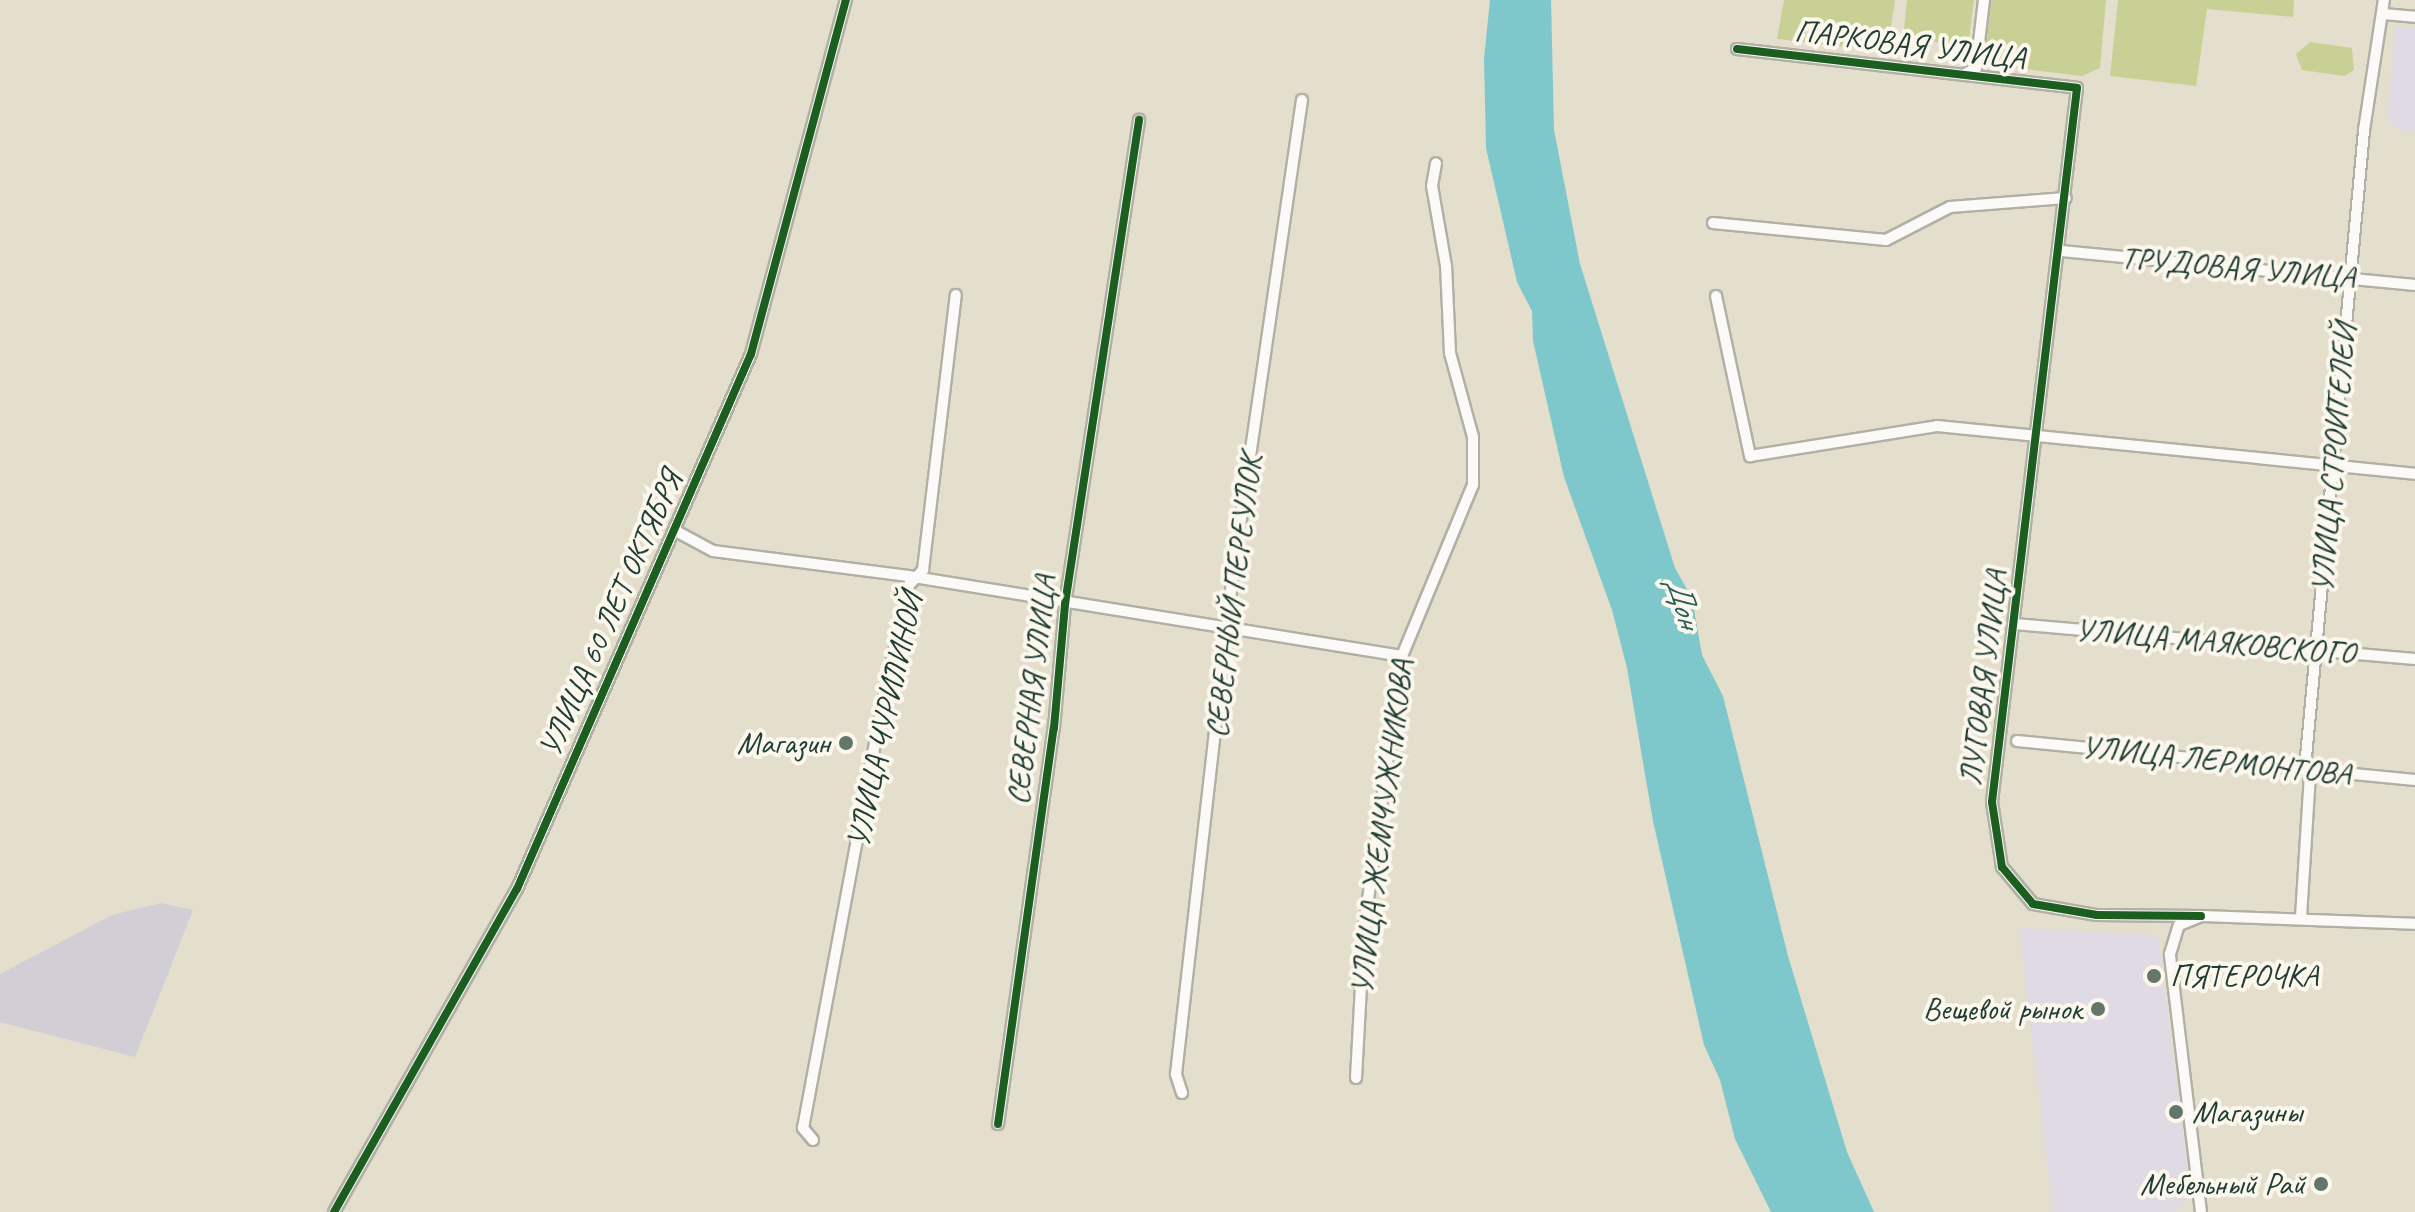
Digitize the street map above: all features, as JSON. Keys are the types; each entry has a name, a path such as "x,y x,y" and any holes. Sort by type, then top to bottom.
{"street":[{"name":"УЛИЦА 60 ЛЕТ ОКТЯБРЯ","path":"334,1212 517,889 751,354 846,0"},
{"name":"ПАРКОВАЯ УЛИЦА","path":"1963,75 1976,68 1984,0"},
{"name":"УЛИЦА СТРОИТЕЛЕЙ","path":"2301,917 2310,772 2306,757 2335,467 2349,278 2384,0"},
{"path":"2383,14 2415,17"},
{"name":"ПАРКОВАЯ УЛИЦА","path":"1737,49 2077,88"},
{"name":"ЛУГОВАЯ УЛИЦА","path":"2077,88 2039,437 1992,802 2002,867 2033,904 2097,915 2301,917 2415,924"},
{"name":"СЕВЕРНЫЙ ПЕРЕУЛОК","path":"1182,1093 1176,1074 1229,631 1302,100"},
{"name":"СЕВЕРНАЯ УЛИЦА","path":"998,1124 1054,728 1065,604 1139,120"},
{"name":"УЛИЦА ЖЕМЧУЖНИКОВА","path":"1356,1078 1364,928 1402,656 1473,485 1473,437 1450,353 1446,266 1432,186 1436,163"},
{"path":"1713,223 1886,240 1950,207 2066,198"},
{"name":"ТРУДОВАЯ УЛИЦА","path":"2061,251 2415,285"},
{"name":"УЛИЦА ЧУРИЛИНОЙ","path":"813,1140 803,1128 881,711 909,585 923,570 956,295"},
{"path":"1716,296 1750,456 1878,432 1937,426 2415,474"},
{"path":"674,530 713,551 916,579 1402,656"},
{"name":"УЛИЦА МАЯКОВСКОГО","path":"2014,624 2318,647 2415,659"},
{"name":"УЛИЦА ЛЕРМОНТОВА","path":"2017,741 2415,780"},
{"path":"2201,916 2179,925 2170,954 2201,1212"}],"shaded area":[{"path":"2395,26 2415,28 2415,132 2397,130 2387,117"},
{"path":"161,903 193,910 135,1057 0,1022 0,974 112,915"},
{"name":"Вещевой рынок","path":"2019,928 2158,935 2191,1197 2173,1212 2053,1212"}],"green space":[{"path":"1784,0 1895,0 1887,52 1777,39"},
{"path":"1907,0 1974,0 1968,46 1903,38"},
{"path":"1991,0 2106,0 2100,68 2082,76 1984,64"},
{"path":"2118,0 2294,0 2293,17 2207,9 2196,86 2110,76"},
{"path":"2310,42 2352,48 2354,70 2344,76 2302,70 2296,54"}],"water":[{"name":"Дон","path":"1490,0 1551,0 1554,130 1580,264 1675,568 1692,598 1702,655 1723,696 1788,956 1847,1152 1874,1212 1771,1212 1735,1139 1720,1080 1704,1045 1653,821 1627,668 1612,610 1564,477 1533,341 1532,311 1517,282 1486,148 1484,58"}],"cycle path":[{"path":"334,1212 517,889 751,354 846,0"},
{"path":"1737,49 2077,88 1992,802 2002,867 2033,904 2097,915 2201,916"},
{"path":"998,1124 1054,728 1065,604 1139,120"}],"place":[{"name":"Магазин","path":"846,743"},
{"name":"ПЯТЕРОЧКА","path":"2154,976"},
{"name":"Вещевой рынок","path":"2098,1009"},
{"name":"Магазины","path":"2176,1112"},
{"name":"Мебельный Рай","path":"2321,1184"}]}
